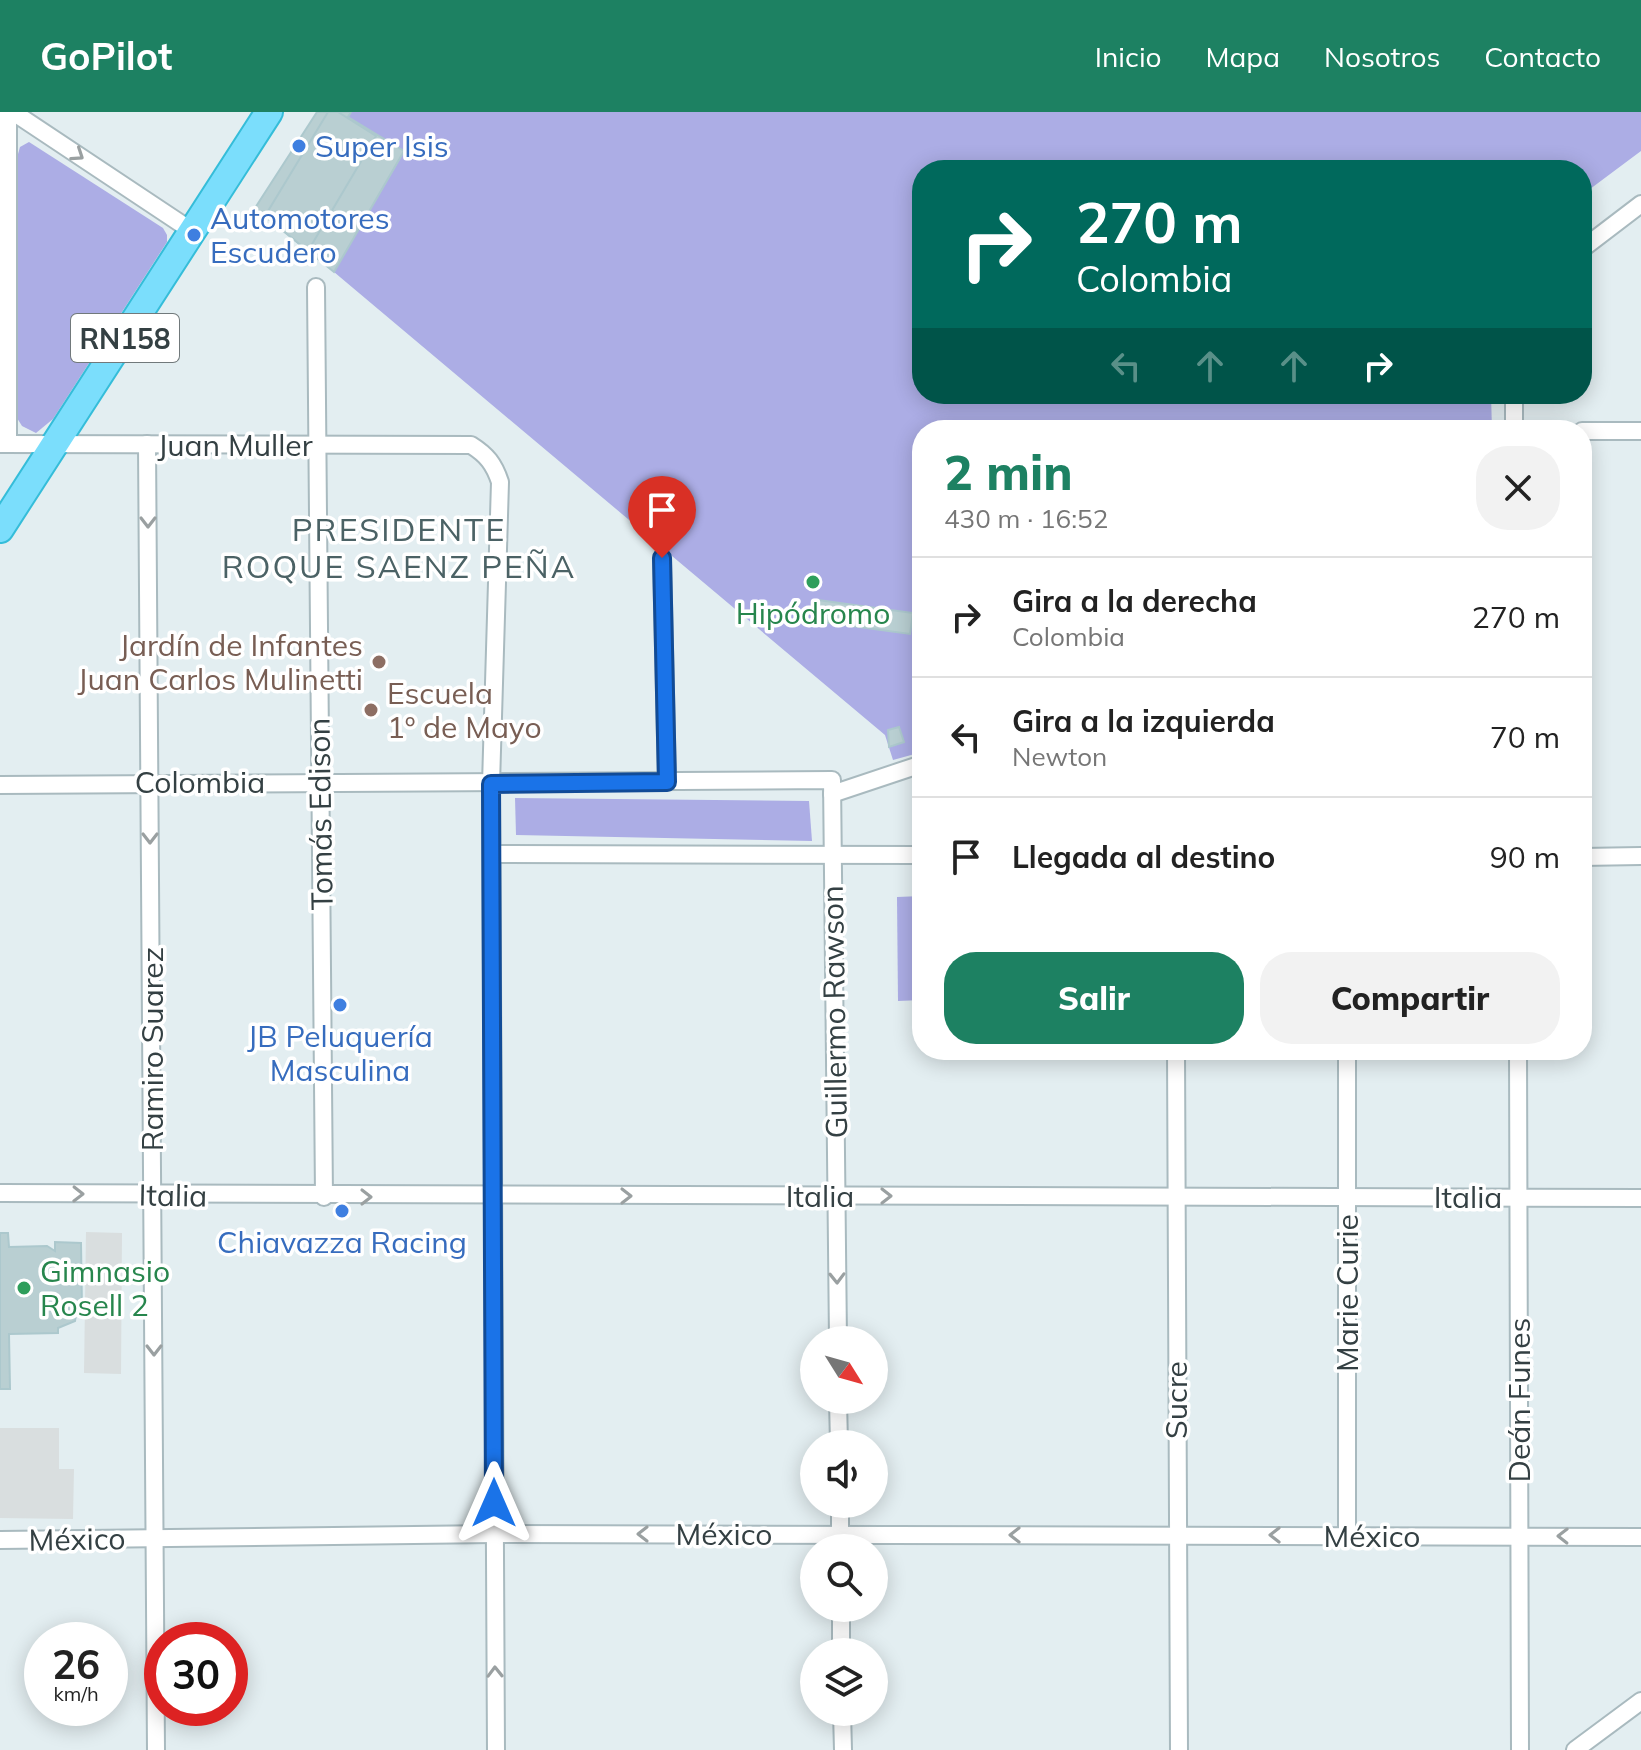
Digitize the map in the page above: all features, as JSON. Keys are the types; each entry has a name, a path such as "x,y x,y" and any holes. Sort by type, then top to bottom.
{"highway":[{"name":"RN158","path":"0,529 269,112"}],"street":[{"path":"11,112 192,231"},
{"path":"4,444 11,112"},
{"path":"1592,241 1641,204"},
{"name":"Tomás Edison","path":"316,287 324,1197"},
{"path":"1592,431 1641,431"},
{"name":"Juan Muller","path":"4,444 471,445 487,455 500,482 491,784"},
{"name":"Ramiro Suarez","path":"147,444 156,1750"},
{"path":"662,558 667,782"},
{"name":"Colombia","path":"0,785 667,782 832,787 912,767"},
{"path":"491,784 496,1750"},
{"name":"Guillermo Rawson","path":"832,787 838,1326"},
{"path":"492,854 912,855"},
{"path":"1592,857 1641,856"},
{"name":"Sucre","path":"1176,1060 1179,1750"},
{"name":"Marie Curie","path":"1347,1060 1347,1536"},
{"name":"Deán Funes","path":"1518,1060 1520,1750"},
{"name":"Italia","path":"0,1193 324,1197 1175,1195 1641,1198"},
{"name":"México","path":"0,1540 494,1534 800,1540"},
{"name":"México","path":"888,1540 1176,1535 1641,1537"},
{"path":"1575,1750 1641,1701"},
{"path":"842,1726 843,1750"}],"shaded area":[{"name":"Hipódromo","path":"351,112 1641,112 1641,151 1592,188 1592,160 912,160 912,404 1491,404 1492,420 912,420 912,755 893,760 885,735 334,272 404,152 348,117"},
{"path":"29,142 163,228 167,235 167,242 53,419 36,433 22,426 17,418 18,154 20,147"},
{"path":"515,798 809,801 812,841 516,835"},
{"path":"912,896 912,1000 898,1001 897,897"},
{"path":"86,1232 122,1233 121,1374 84,1373"},
{"path":"0,1428 59,1428 59,1469 74,1469 73,1519 0,1518"}],"building":[{"path":"317,112 351,112 348,117 404,151 334,272 255,208"},
{"path":"328,112 338,112 376,136 308,251 265,216"},
{"path":"818,600 912,613 910,634 814,621"},
{"path":"899,727 904,742 889,747 888,730"},
{"path":"0,1233 8,1233 9,1247 47,1246 55,1251 55,1242 81,1243 82,1309 77,1309 75,1321 58,1328 58,1333 9,1334 10,1389 0,1389"}],"place":[{"name":"Super Isis","path":"299,146"},
{"name":"Automotores Escudero","path":"194,235"},
{"name":"Hipódromo","path":"813,582"},
{"name":"Jardín de Infantes Juan Carlos Mulinetti","path":"379,662"},
{"name":"Escuela 1º de Mayo","path":"371,710"},
{"name":"JB Peluquería Masculina","path":"340,1005"},
{"name":"Chiavazza Racing","path":"342,1211"},
{"name":"Gimnasio Rosell 2","path":"24,1288"}],"district":[{"name":"PRESIDENTE ROQUE SAENZ PEÑA","path":"399,548"}],"route":[{"path":"494,1503 491,784 667,782 662,558"}]}
